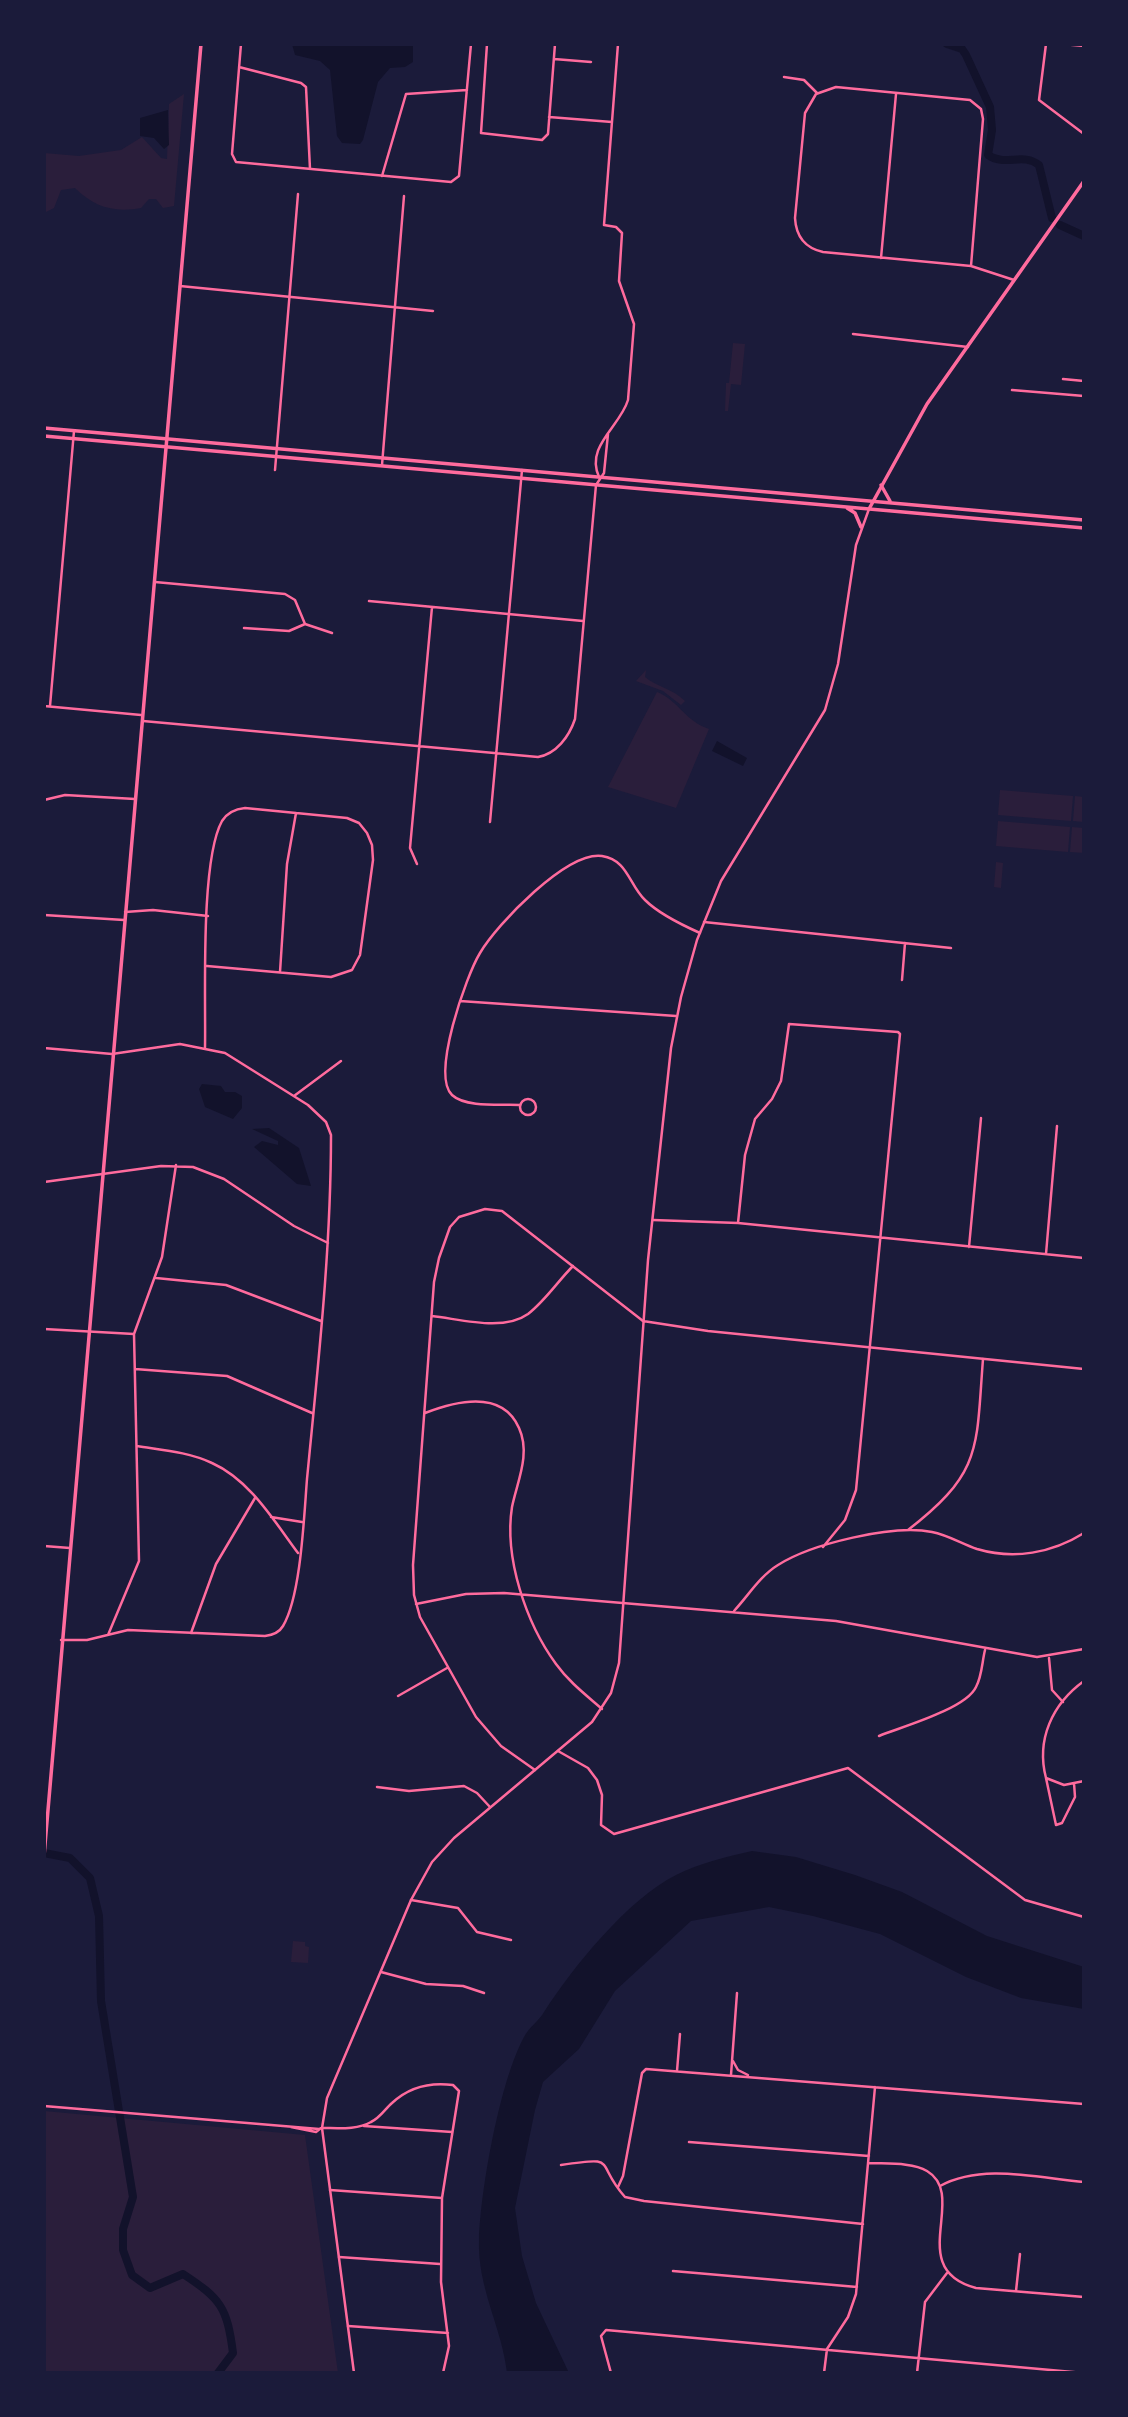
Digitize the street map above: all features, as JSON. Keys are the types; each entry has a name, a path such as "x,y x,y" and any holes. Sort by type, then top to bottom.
{"main road":[{"path":"44,1856 201,44"},
{"path":"869,509 916,422 1084,181"},
{"path":"44,428 167,437 382,465 1084,528"},
{"path":"44,436 382,457 1084,520"},
{"path":"881,485 891,503"},
{"path":"846,507 855,513 861,527"}],"street":[{"path":"241,44 232,154 236,162 456,180 471,44"},
{"path":"487,44 481,133 546,138 555,44"},
{"path":"599,477 596,471 598,445 625,412 628,400 634,324 619,281 622,233 616,227 604,225 618,44"},
{"path":"1045,44 1046,57 1040,67 1039,100 1084,134"},
{"path":"1062,44 1084,46"},
{"path":"554,60 591,62"},
{"path":"239,67 301,83 306,87 310,169"},
{"path":"784,77 804,80 817,93"},
{"path":"971,266 984,116 979,105 970,100 836,87 817,93 805,113 796,225 806,245 830,253 971,266 1015,280"},
{"path":"382,176 404,96 410,93 467,90"},
{"path":"881,258 896,93"},
{"path":"549,117 612,122"},
{"path":"275,470 298,194"},
{"path":"382,465 404,196"},
{"path":"180,286 433,311"},
{"path":"853,334 968,346"},
{"path":"1063,379 1084,381"},
{"path":"1012,390 1084,396"},
{"path":"50,706 74,431"},
{"path":"44,706 419,747 546,755 571,730 596,485 605,466 608,433"},
{"path":"490,822 522,470"},
{"path":"354,2373 321,2128 331,2088 411,1900 437,1855 602,1710 612,1691 618,1671 643,1321 676,1016 704,922 740,846 810,740 825,710 838,664 856,545 869,509"},
{"path":"155,582 285,594 295,600 305,624"},
{"path":"369,601 583,621"},
{"path":"417,864 410,848 432,607"},
{"path":"244,628 289,631 305,624 332,633"},
{"path":"44,800 65,795 135,799"},
{"path":"205,1048 208,916 214,847 222,823 230,813 245,808 347,818 364,829 372,845 373,860 360,955 348,972 331,977 207,966"},
{"path":"280,972 286,868 296,813"},
{"path":"520,1105 527,1114 536,1107 529,1099 520,1105 464,1101 450,1093 445,1078 460,1001 481,951 514,912 551,878 590,856 603,856 620,863 648,903 700,933"},
{"path":"125,912 153,910 208,916"},
{"path":"44,915 124,920"},
{"path":"704,922 951,948"},
{"path":"902,980 905,943"},
{"path":"460,1001 676,1016"},
{"path":"738,1223 747,1145 755,1119 772,1099 781,1081 789,1024 890,1030 900,1034 855,1496 845,1521 823,1547"},
{"path":"44,1048 112,1054 173,1044 205,1048 237,1059 294,1096 324,1119 330,1128 328,1243 303,1522 290,1602 278,1631 265,1636 128,1630 87,1640 61,1640"},
{"path":"294,1096 341,1061"},
{"path":"969,1247 981,1118"},
{"path":"1046,1254 1058,1126"},
{"path":"44,1182 176,1165 204,1170 224,1179 287,1222 328,1243"},
{"path":"108,1635 139,1561 134,1334 156,1278 164,1249 176,1165"},
{"path":"535,1770 487,1732 447,1668 416,1604 413,1566 432,1316 440,1251 450,1227 458,1217 485,1209 502,1212 643,1321 708,1331 1084,1369"},
{"path":"653,1220 738,1223 1084,1258"},
{"path":"432,1316 499,1323 514,1320 531,1311 573,1266"},
{"path":"156,1278 236,1287 321,1321"},
{"path":"44,1329 134,1334"},
{"path":"908,1530 951,1493 970,1463 977,1435 983,1359"},
{"path":"135,1369 227,1376 314,1413"},
{"path":"425,1413 459,1401 484,1402 500,1407 518,1425 523,1452 511,1530 521,1594 551,1657 569,1679 602,1710"},
{"path":"137,1446 214,1463 240,1481 299,1554"},
{"path":"191,1633 214,1568 255,1498"},
{"path":"271,1517 303,1522"},
{"path":"734,1611 766,1574 780,1563 823,1547 908,1530 931,1532 976,1549 1008,1555 1047,1550 1084,1533 1084,1519"},
{"path":"44,1546 70,1548"},
{"path":"416,1604 466,1594 521,1594 863,1624 985,1650 1049,1657 1084,1649"},
{"path":"879,1736 940,1712 970,1696 978,1684 985,1650"},
{"path":"1049,1657 1052,1690 1063,1702"},
{"path":"398,1696 447,1668"},
{"path":"1074,1783 1075,1797 1062,1823 1056,1825 1041,1754 1043,1736 1063,1702 1084,1681"},
{"path":"558,1751 594,1774 601,1793 601,1825 614,1834 848,1768 1025,1900 1084,1917"},
{"path":"1046,1778 1060,1784 1084,1781"},
{"path":"376,1787 409,1791 464,1786 477,1793 490,1807"},
{"path":"411,1900 458,1908 477,1932 511,1940"},
{"path":"381,1972 426,1984 463,1986 484,1993"},
{"path":"731,2075 737,1993"},
{"path":"677,2071 680,2034"},
{"path":"732,2059 738,2070 755,2077"},
{"path":"618,2187 623,2176 643,2070 1084,2104"},
{"path":"364,2126 378,2118 396,2099 418,2087 444,2084 456,2088 459,2096 442,2198 441,2264 449,2356 443,2373"},
{"path":"824,2373 827,2349 848,2317 858,2287 875,2087"},
{"path":"44,2106 288,2126 364,2126 452,2132"},
{"path":"689,2142 869,2156"},
{"path":"561,2165 596,2160 604,2163 625,2197 644,2201 863,2224"},
{"path":"869,2162 922,2169 933,2176 940,2186 939,2247 948,2272 967,2286 1084,2297"},
{"path":"940,2186 961,2176 980,2173 1084,2182"},
{"path":"330,2190 442,2198"},
{"path":"1016,2291 1020,2254"},
{"path":"339,2257 441,2264"},
{"path":"673,2271 858,2287"},
{"path":"917,2373 925,2302 948,2272"},
{"path":"348,2326 448,2333"},
{"path":"611,2373 603,2332 1084,2373"},
{"path":"1010,2373 1011,2366"}],"shaded area":[{"path":"292,44 413,44 413,62 405,67 390,68 378,82 360,144 342,143 337,136 330,70 320,61 295,55"},
{"path":"184,94 174,206 163,208 156,199 149,199 141,208 113,209 97,204 75,188 61,190 54,208 44,213 44,153 79,156 121,150 142,137 161,158 167,159 169,104"},
{"path":"168,110 169,145 164,149 154,138 140,136 140,118"},
{"path":"733,343 745,344 741,385 731,384 728,411 725,411 726,383 729,383"},
{"path":"646,670 645,677 685,701 681,705 663,691 636,681"},
{"path":"657,692 671,700 694,721 709,729 676,808 608,787"},
{"path":"717,741 747,758 743,766 712,751"},
{"path":"1000,790 1073,796 1071,821 998,815"},
{"path":"1075,796 1084,797 1084,822 1073,821"},
{"path":"998,821 1070,827 1068,852 996,846"},
{"path":"1072,827 1084,828 1084,853 1070,852"},
{"path":"996,862 1003,863 1001,888 994,887"},
{"path":"202,1084 221,1086 225,1092 235,1092 242,1096 242,1108 233,1119 205,1107 199,1089"},
{"path":"269,1128 299,1148 311,1186 297,1184 254,1147 262,1141 278,1145 278,1141 252,1129"},
{"path":"752,1851 796,1857 855,1875 902,1892 987,1936 1084,1967 1084,2009 1021,1998 966,1977 880,1934 813,1916 769,1907 691,1921 615,1991 579,2049 543,2082 515,2208 522,2256 536,2303 569,2373 507,2373 482,2274 479,2239 493,2135 515,2056 524,2037 586,1955 639,1900 685,1871"},
{"path":"293,1941 305,1942 305,1946 309,1947 308,1963 291,1962"},
{"path":"44,2111 305,2135 338,2373 44,2373"}],"waterway":[{"path":"947,44 962,49 990,107 992,130 988,155 1001,160 1033,161 1039,165 1052,218"},
{"path":"1060,225 1084,236"},
{"path":"44,1853 70,1858 90,1878 99,1916 101,2001 133,2197 123,2229 123,2250 132,2275 150,2288 183,2274 214,2298 225,2314 233,2353 218,2373"}]}
